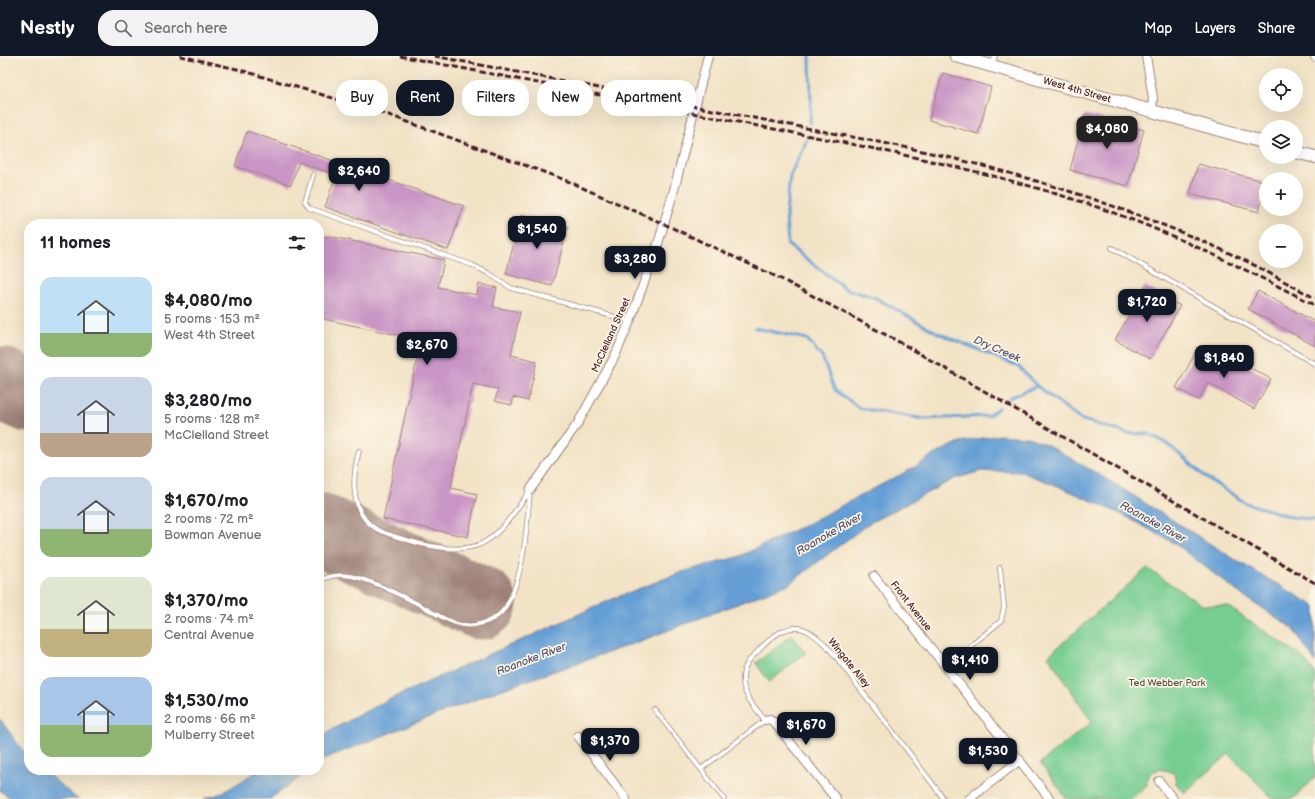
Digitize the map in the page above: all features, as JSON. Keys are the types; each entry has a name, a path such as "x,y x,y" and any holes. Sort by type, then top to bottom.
{"main road":[{"name":"West 4th Street","path":"956,56 994,61 1152,111 1259,141"},
{"path":"1303,154 1315,157"}],"street":[{"name":"McClelland Street","path":"530,490 578,424 615,356 630,321 658,244 674,190 708,56"},
{"path":"1146,56 1153,98 1152,111"},
{"name":"Front Avenue","path":"874,576 1050,799"},
{"path":"765,720 770,719 773,721 836,799"},
{"path":"578,736 626,799"},
{"path":"969,799 1020,760"},
{"path":"1159,781 1173,799"}],"lane":[{"path":"312,176 305,202 309,208 472,265 488,273 511,288 630,321"},
{"path":"1112,248 1315,364"},
{"path":"359,451 354,478 354,496 362,515 373,526 384,532 405,540 435,547 452,549 470,548 482,544 502,528 530,490"},
{"path":"324,578 336,576 357,576 411,600 451,622 462,625 473,625 490,621 504,609 516,581 528,522 530,490"},
{"path":"946,666 1000,621 1004,607 1000,568"},
{"name":"Wingate Alley","path":"765,720 750,702 744,688 742,678 748,661 770,638 781,631 794,628 811,632 833,654 944,799"},
{"path":"655,710 724,799"},
{"path":"701,768 765,720"}],"green space":[{"name":"Ted Webber Park","path":"1147,568 1202,605 1227,606 1300,655 1315,673 1315,778 1293,799 1273,799 1229,754 1184,793 1176,783 1174,773 1164,770 1155,770 1149,775 1147,785 1131,799 1067,799 1040,763 1092,722 1048,656"},
{"path":"792,635 806,653 769,682 756,663"}],"water":[{"name":"Roanoke River","path":"1000,435 1028,437 1050,446 1118,486 1239,562 1315,606 1315,662 1293,628 1247,599 1174,543 1123,515 1058,486 1021,472 981,471 954,479 868,524 789,584 638,642 497,691 324,760 324,734 379,704 617,597 682,572 738,557 799,528 915,467 933,455 960,442"},
{"path":"0,719 24,751 24,775 49,775 79,799 12,799 0,791"},
{"path":"251,775 303,775 270,799 204,799 222,793"}],"building":[{"path":"943,73 991,87 978,134 929,120"},
{"path":"1085,114 1144,130 1128,186 1070,170"},
{"path":"247,131 464,206 448,250 325,207 336,175 299,162 291,185 235,166"},
{"path":"1198,164 1259,180 1259,212 1190,194"},
{"path":"521,215 568,227 552,286 506,274"},
{"path":"324,236 444,260 438,287 477,295 479,284 497,288 493,307 520,312 511,355 537,361 528,401 513,397 512,405 495,401 498,389 473,384 451,488 477,494 468,537 383,519 421,340 324,319"},
{"path":"1145,286 1180,306 1150,359 1115,340"},
{"path":"1258,291 1315,322 1315,346 1248,309"},
{"path":"1196,352 1217,364 1223,353 1271,379 1254,409 1208,383 1199,400 1176,388"}],"waterway":[{"name":"Dry Creek","path":"810,56 810,124"},
{"name":"Dry Creek","path":"807,139 790,176 786,214 788,245 846,289 876,298 938,333 1018,366 1037,386 1080,419 1126,433 1149,434 1169,445 1208,479 1246,503 1292,517 1315,520"},
{"path":"755,328 807,339 822,357 835,390 859,408 924,419 988,416 998,408"},
{"path":"1009,398 1037,386"}],"runway":[{"path":"0,383 24,394"},
{"path":"324,531 481,603"}],"railway":[{"path":"180,56 237,69 389,115 565,180 664,224 781,279 903,344 1315,583"},
{"path":"400,56 876,149 1004,179 1088,204 1146,225 1231,263 1315,305"},
{"path":"434,56 904,147 990,168 1075,193 1158,223 1259,267 1315,298"}]}
